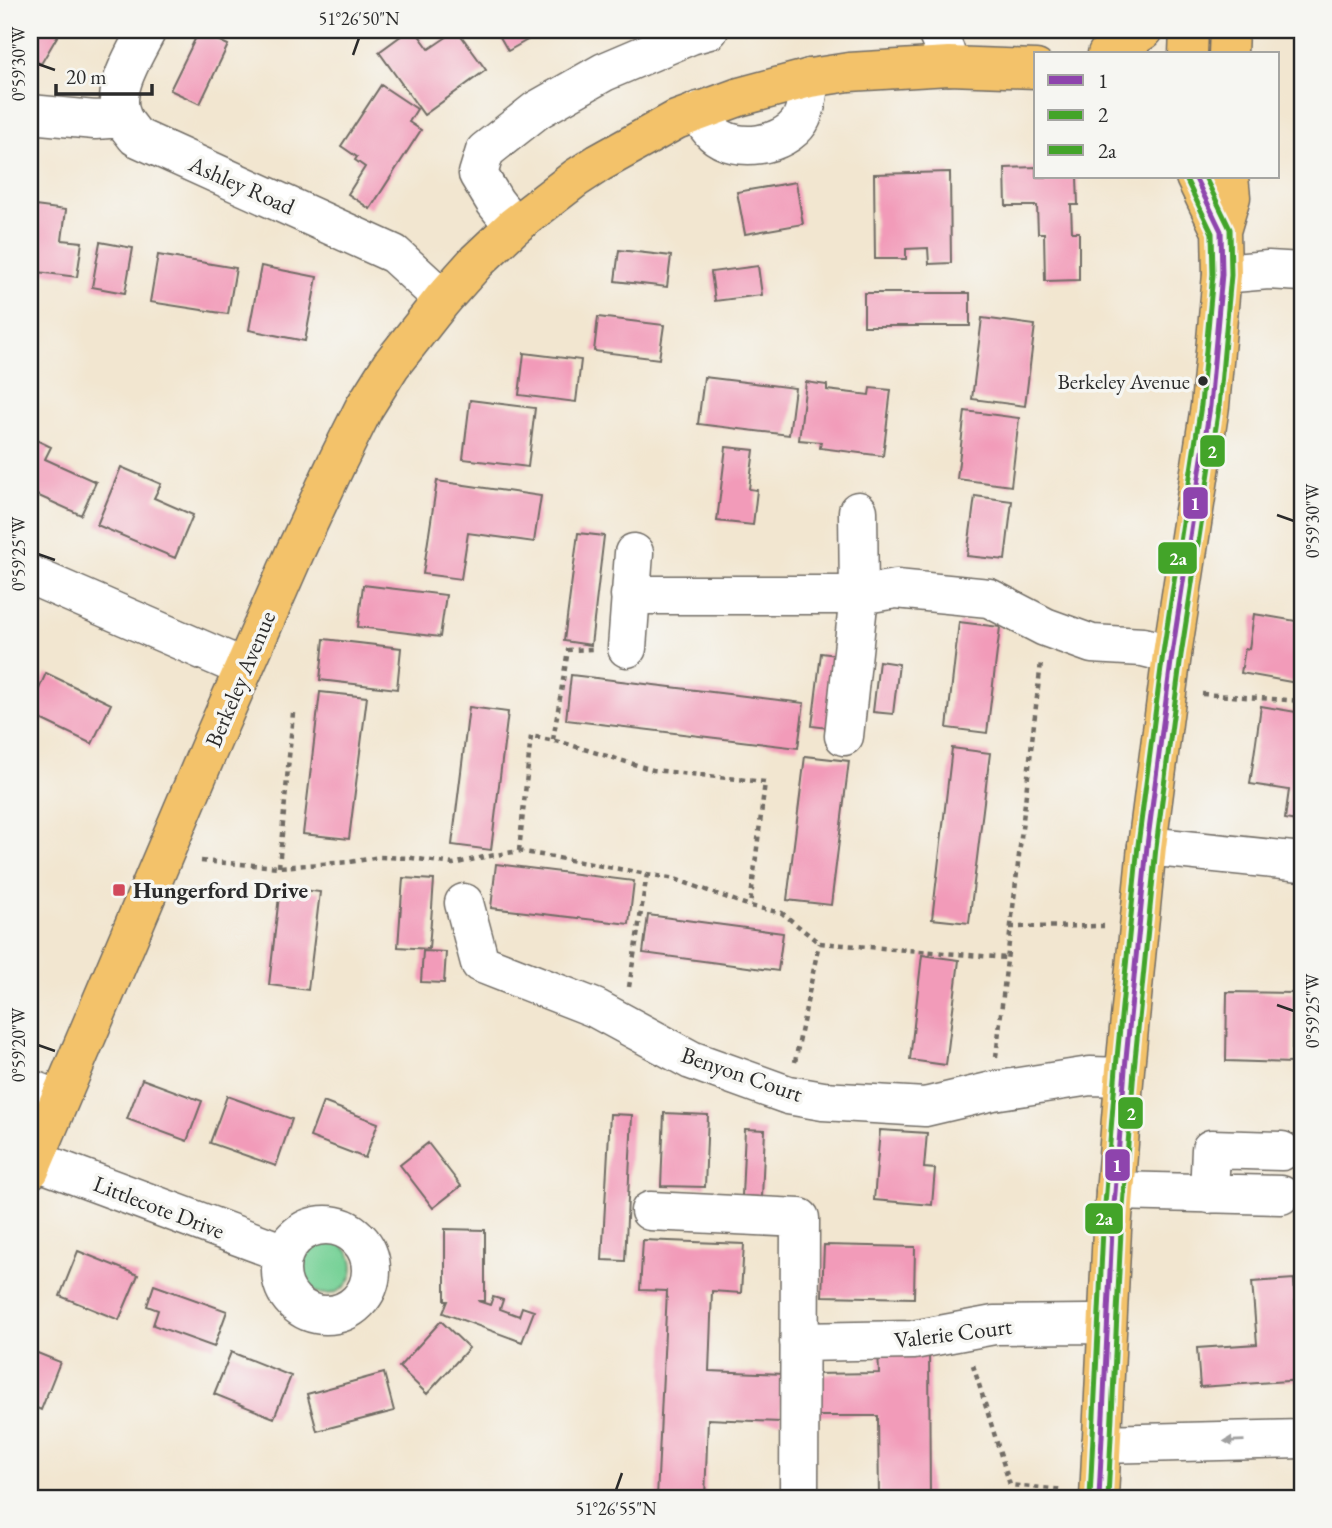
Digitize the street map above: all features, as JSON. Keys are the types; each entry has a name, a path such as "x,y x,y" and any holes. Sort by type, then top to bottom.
{"main road":[{"path":"1110,52 1144,30"},
{"path":"1188,52 1189,30"},
{"path":"1228,52 1229,30"},
{"name":"Berkeley Avenue","path":"32,1165 44,1094 244,668 300,540 364,408 391,365 477,261 514,226 576,178 676,120 698,111 810,78 849,72 949,66 1034,69"},
{"path":"1196,178 1222,231"},
{"path":"1082,1494 1101,1444 1115,1191 1147,846 1172,654 1210,406 1222,274 1222,231 1231,197 1229,178"}],"street":[{"path":"30,114 94,120 122,118 118,101 122,81 146,30"},
{"path":"514,226 478,174 485,151 537,110 604,72 709,30"},
{"path":"936,30 949,66"},
{"path":"698,111 713,134 724,140 756,146 771,142 788,135 802,119 810,78"},
{"name":"Ashley Road","path":"122,118 136,137 394,254 443,299"},
{"path":"1222,274 1268,270 1302,272"},
{"path":"844,736 859,595 855,507"},
{"path":"627,648 634,553"},
{"path":"30,575 244,668"},
{"path":"630,595 859,595 896,589 989,598 1045,627 1092,644 1143,647 1172,654"},
{"path":"1147,846 1302,862"},
{"name":"Benyon Court","path":"464,903 480,963 595,1008 691,1060 788,1095 824,1101 925,1107 993,1091 1090,1076 1124,1077"},
{"path":"1209,1194 1211,1149 1282,1151"},
{"name":"Littlecote Drive","path":"32,1165 284,1253"},
{"path":"1115,1191 1281,1195"},
{"path":"650,1212 800,1218 799,1498"},
{"name":"Valerie Court","path":"799,1342 913,1340 994,1325 1107,1326"},
{"path":"1101,1444 1302,1439"}],"path":[{"path":"993,1091 1045,627"},
{"path":"553,740 568,650 627,648"},
{"path":"1202,694 1302,701"},
{"path":"279,867 293,713"},
{"path":"519,851 531,736 653,770 765,782 750,906"},
{"path":"201,861 279,867 380,857 453,864 519,851 675,879 750,906 782,913 819,943 1007,958"},
{"path":"623,1024 647,874"},
{"path":"1010,927 1109,926"},
{"path":"788,1095 819,943"},
{"path":"962,1331 1010,1485 1082,1494"}],"green space":[{"path":"326,1240 345,1248 353,1267 345,1286 326,1294 307,1286 299,1267 307,1248"}],"building":[{"path":"30,30 61,30 41,64 30,58"},
{"path":"409,30 415,30 429,49 457,30 486,70 424,115 379,52"},
{"path":"496,30 545,30 508,51"},
{"path":"199,31 228,45 200,104 170,90"},
{"path":"381,85 417,109 409,122 421,130 370,209 348,194 365,167 355,160 357,157 341,146"},
{"path":"1034,167 1034,178 1077,178 1078,205 1071,205 1072,232 1079,232 1079,280 1045,281 1044,233 1038,233 1037,206 1006,206 1005,168"},
{"path":"950,172 951,263 929,264 928,248 906,249 906,259 875,259 874,174"},
{"path":"796,182 803,224 745,234 737,192"},
{"path":"35,206 66,210 62,240 82,242 77,277 30,271"},
{"path":"100,242 133,248 125,293 92,287"},
{"path":"619,250 671,256 667,287 615,281"},
{"path":"158,255 236,268 228,314 150,302"},
{"path":"261,266 317,277 305,341 249,330"},
{"path":"758,266 762,295 715,301 711,272"},
{"path":"864,293 970,293 970,326 864,326"},
{"path":"598,317 664,325 659,359 594,351"},
{"path":"982,318 1035,325 1025,406 972,399"},
{"path":"524,353 581,360 576,402 519,395"},
{"path":"704,377 795,388 789,435 698,424"},
{"path":"806,382 827,385 827,390 869,395 870,388 891,390 883,456 820,448 821,442 799,440"},
{"path":"470,400 535,408 528,467 463,459"},
{"path":"965,411 1019,418 1011,486 957,479"},
{"path":"30,437 51,447 45,459 96,482 81,515 30,492"},
{"path":"726,447 754,450 749,489 757,490 753,525 717,521"},
{"path":"121,467 161,484 154,498 193,515 175,558 97,525"},
{"path":"437,481 541,496 534,542 468,533 461,579 423,574"},
{"path":"975,496 1012,501 1005,560 967,556"},
{"path":"578,533 604,536 591,645 564,641"},
{"path":"363,585 446,595 440,637 358,627"},
{"path":"1254,614 1302,622 1302,684 1241,673 1245,648 1249,649"},
{"path":"959,622 1000,627 987,733 947,728"},
{"path":"324,639 401,648 397,689 320,680"},
{"path":"821,653 845,656 836,729 812,726"},
{"path":"879,661 899,664 893,714 873,712"},
{"path":"46,673 111,704 92,744 30,714"},
{"path":"571,675 804,703 798,748 566,720"},
{"path":"320,692 367,697 349,839 303,834"},
{"path":"1261,706 1302,713 1302,822 1285,819 1289,790 1250,784"},
{"path":"469,707 508,712 491,850 452,845"},
{"path":"952,748 990,753 969,923 932,919"},
{"path":"805,756 849,761 831,905 787,900"},
{"path":"496,864 634,881 629,924 491,908"},
{"path":"403,878 434,880 429,949 398,947"},
{"path":"280,887 320,892 308,990 269,985"},
{"path":"648,915 783,933 778,971 643,953"},
{"path":"423,951 446,952 444,983 421,982"},
{"path":"922,955 959,960 946,1065 910,1060"},
{"path":"1227,992 1293,993 1292,1063 1226,1061"},
{"path":"142,1079 202,1101 187,1141 127,1119"},
{"path":"227,1096 292,1119 276,1166 210,1143"},
{"path":"323,1102 378,1123 365,1158 310,1137"},
{"path":"664,1113 708,1115 705,1187 661,1186"},
{"path":"610,1114 632,1115 625,1261 602,1260"},
{"path":"745,1129 765,1130 762,1197 742,1196"},
{"path":"880,1130 927,1133 924,1168 935,1169 932,1205 874,1200"},
{"path":"428,1143 461,1186 433,1208 400,1165"},
{"path":"445,1229 485,1230 485,1301 478,1301 490,1305 493,1297 503,1300 500,1309 519,1316 522,1307 534,1311 522,1342 443,1313 448,1301 445,1301"},
{"path":"643,1240 744,1244 741,1293 712,1291 709,1371 783,1374 781,1422 708,1419 705,1498 657,1498 667,1291 640,1290"},
{"path":"824,1245 915,1247 914,1298 822,1296"},
{"path":"78,1251 138,1275 119,1320 60,1296"},
{"path":"1294,1279 1298,1340 1302,1340 1302,1380 1200,1387 1197,1348 1257,1344 1252,1282"},
{"path":"154,1285 227,1311 214,1347 153,1325 158,1310 147,1306"},
{"path":"441,1321 469,1348 427,1394 399,1367"},
{"path":"878,1349 929,1349 930,1498 879,1498 878,1416 813,1416 813,1374 879,1373"},
{"path":"30,1350 60,1362 41,1410 30,1405"},
{"path":"231,1352 291,1376 274,1418 214,1394"},
{"path":"384,1373 394,1411 317,1431 307,1394"},
{"path":"1211,1491 1302,1494 1302,1498 1210,1498"}],"transit line":[{"name":"1","path":"1099,1498 1112,1230 1147,846 1172,654 1210,406 1222,274 1221,231 1195,178"},
{"name":"2","path":"1108,1498 1121,1231 1156,847 1181,655 1219,407 1231,275 1230,229 1205,178"},
{"name":"2a","path":"1090,1498 1103,1229 1138,845 1163,653 1201,405 1213,274 1212,233 1187,181"}],"place":[{"name":"Berkeley Avenue","path":"1203,381"},
{"name":"Hungerford Drive","path":"119,890"}]}
